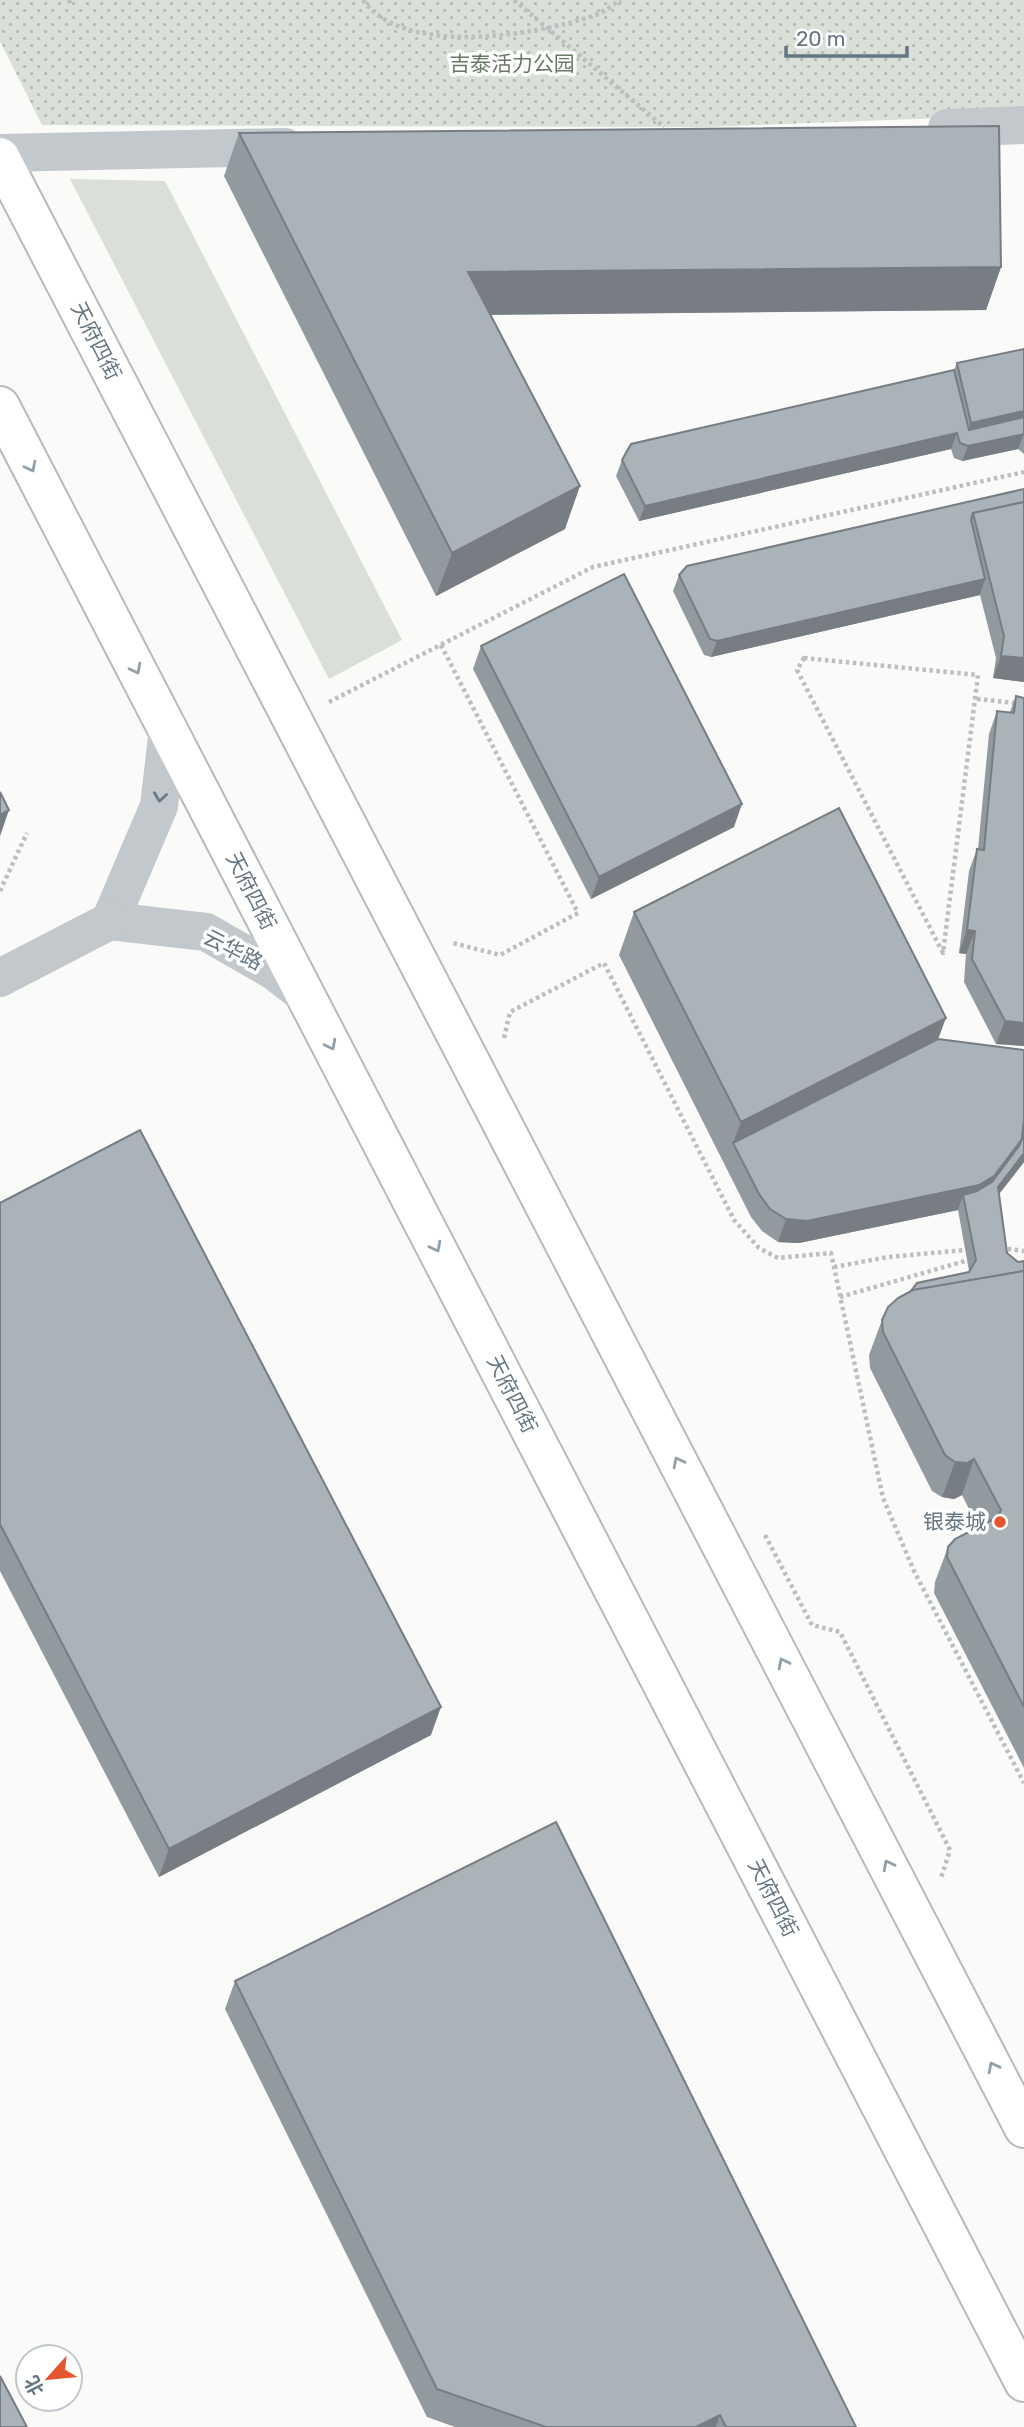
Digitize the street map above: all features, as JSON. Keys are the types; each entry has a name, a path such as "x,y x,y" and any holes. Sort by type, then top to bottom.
{"main road":[{"name":"天府四街","path":"0,155 1024,2128"},
{"name":"天府四街","path":"0,406 1024,2382"}],"street":[{"path":"906,129 1024,125"},
{"path":"0,155 313,146"},
{"path":"0,978 110,921 159,806 168,729"},
{"name":"云华路","path":"110,921 206,932 274,971 305,995"}],"path":[{"path":"363,0 368,7 395,26 433,34 482,38 547,28 596,15 621,0"},
{"path":"514,0 664,127"},
{"path":"335,714 329,702 593,567 1024,472"},
{"path":"441,645 578,913 500,955 453,942"},
{"path":"804,658 978,675 977,699 964,793 943,953 797,670 804,658"},
{"path":"977,699 1024,704"},
{"path":"0,891 27,833"},
{"path":"510,1050 503,1038 510,1012 604,964 734,1220 759,1248 778,1258 831,1252 883,1498 914,1571 1024,1783"},
{"path":"997,1252 1010,1249 1024,1251"},
{"path":"834,1267 888,1257 965,1250"},
{"path":"840,1297 984,1256"},
{"path":"761,1527 812,1625 839,1632 950,1850 939,1876 946,1888"}],"green space":[{"name":"吉泰活力公园","path":"0,0 1024,0 1024,115 704,127 42,125 0,41"},
{"path":"70,179 165,181 402,640 329,679"}],"building":[{"path":"999,126 1001,267 468,272 580,486 452,553 239,133"},
{"path":"1024,349 1024,411 971,423 957,363"},
{"path":"954,370 969,430 1024,417 1024,434 968,446 960,443 957,433 645,506 622,460 631,444"},
{"path":"1024,489 1024,502 973,513 971,520 985,579 717,641 710,639 679,575 687,566"},
{"path":"1024,502 1024,658 1001,656 1004,636 973,513"},
{"path":"624,574 742,804 599,877 481,646"},
{"path":"1016,696 1024,698 1024,1023 1005,1021 972,959 975,931 967,930 977,849 984,850 997,711 1014,713"},
{"path":"0,792 9,810 0,815"},
{"path":"839,808 946,1018 741,1122 634,912"},
{"path":"938,1039 1024,1050 1022,1139 994,1176 979,1185 807,1221 786,1219 770,1209 759,1194 733,1143"},
{"path":"1024,1120 1024,1153 998,1187 1007,1253 1018,1262 1024,1261 1024,1271 911,1291 917,1283 969,1272 976,1260 963,1195 992,1182 1019,1146"},
{"path":"140,1130 441,1707 169,1849 0,1524 0,1203"},
{"name":"银泰城","path":"1024,1271 1024,1707 947,1557 948,1547 955,1539 998,1517 1001,1510 974,1459 967,1463 955,1462 945,1455 883,1332 882,1320 888,1307 913,1290"},
{"path":"556,1822 856,2427 726,2427 720,2415 696,2427 546,2427 437,2389 235,1981"},
{"path":"0,2376 14,2402 14,2413 20,2413 27,2427 0,2427"}],"place":[{"name":"银泰城","path":"1000,1522"}]}
